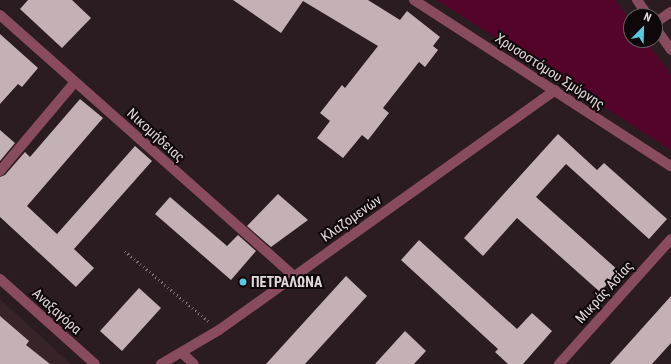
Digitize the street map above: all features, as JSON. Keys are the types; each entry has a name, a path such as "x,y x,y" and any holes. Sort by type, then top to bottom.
{"street":[{"name":"Χρυσοστόμου Σμύρνης","path":"414,0 671,166"},
{"name":"Νικομήδειας","path":"0,15 294,276"},
{"path":"663,38 671,50"},
{"path":"0,171 75,82"},
{"name":"Κλαζομενών","path":"161,364 219,330 555,90"},
{"name":"Μικράς Ασίας","path":"558,364 671,240"},
{"name":"Αναξαγόρα","path":"0,279 95,364"},
{"path":"182,352 194,364"}],"path":[{"path":"125,251 219,330"}],"shaded area":[{"path":"437,0 615,0 623,10 623,48 651,48 671,74 671,150"},
{"path":"0,299 71,364 0,364"}],"building":[{"path":"28,0 72,0 91,18 62,48 20,9"},
{"path":"233,0 368,0 400,20 407,11 440,37 433,46 438,50 425,67 419,62 383,108 389,113 368,140 362,135 343,158 317,138 330,121 320,113 342,85 345,88 378,46 303,1 281,33"},
{"path":"0,34 38,68 22,87 18,84 0,104"},
{"path":"80,99 103,118 27,206 57,234 135,146 152,161 74,249 94,268 76,287 0,217 0,177 5,175 25,152 30,157"},
{"path":"0,130 15,143 0,161"},
{"path":"558,134 597,170 604,163 667,219 649,239 566,164 536,197 619,271 600,292 517,218 483,256 464,238"},
{"path":"278,194 308,220 271,247 247,226"},
{"path":"170,197 227,246 238,235 256,251 231,280 155,214"},
{"path":"419,240 517,329 532,313 552,331 523,364 508,364 495,352 498,349 401,260"},
{"path":"346,276 367,296 305,364 266,364"},
{"path":"139,288 161,308 122,351 100,331"},
{"path":"671,296 671,343 652,364 610,364"},
{"path":"0,316 29,341 26,345 50,364 0,364"},
{"path":"405,331 426,351 414,364 375,364"}],"place":[{"name":"ΠΕΤΡΑΛΩΝΑ","path":"243,282"}]}
